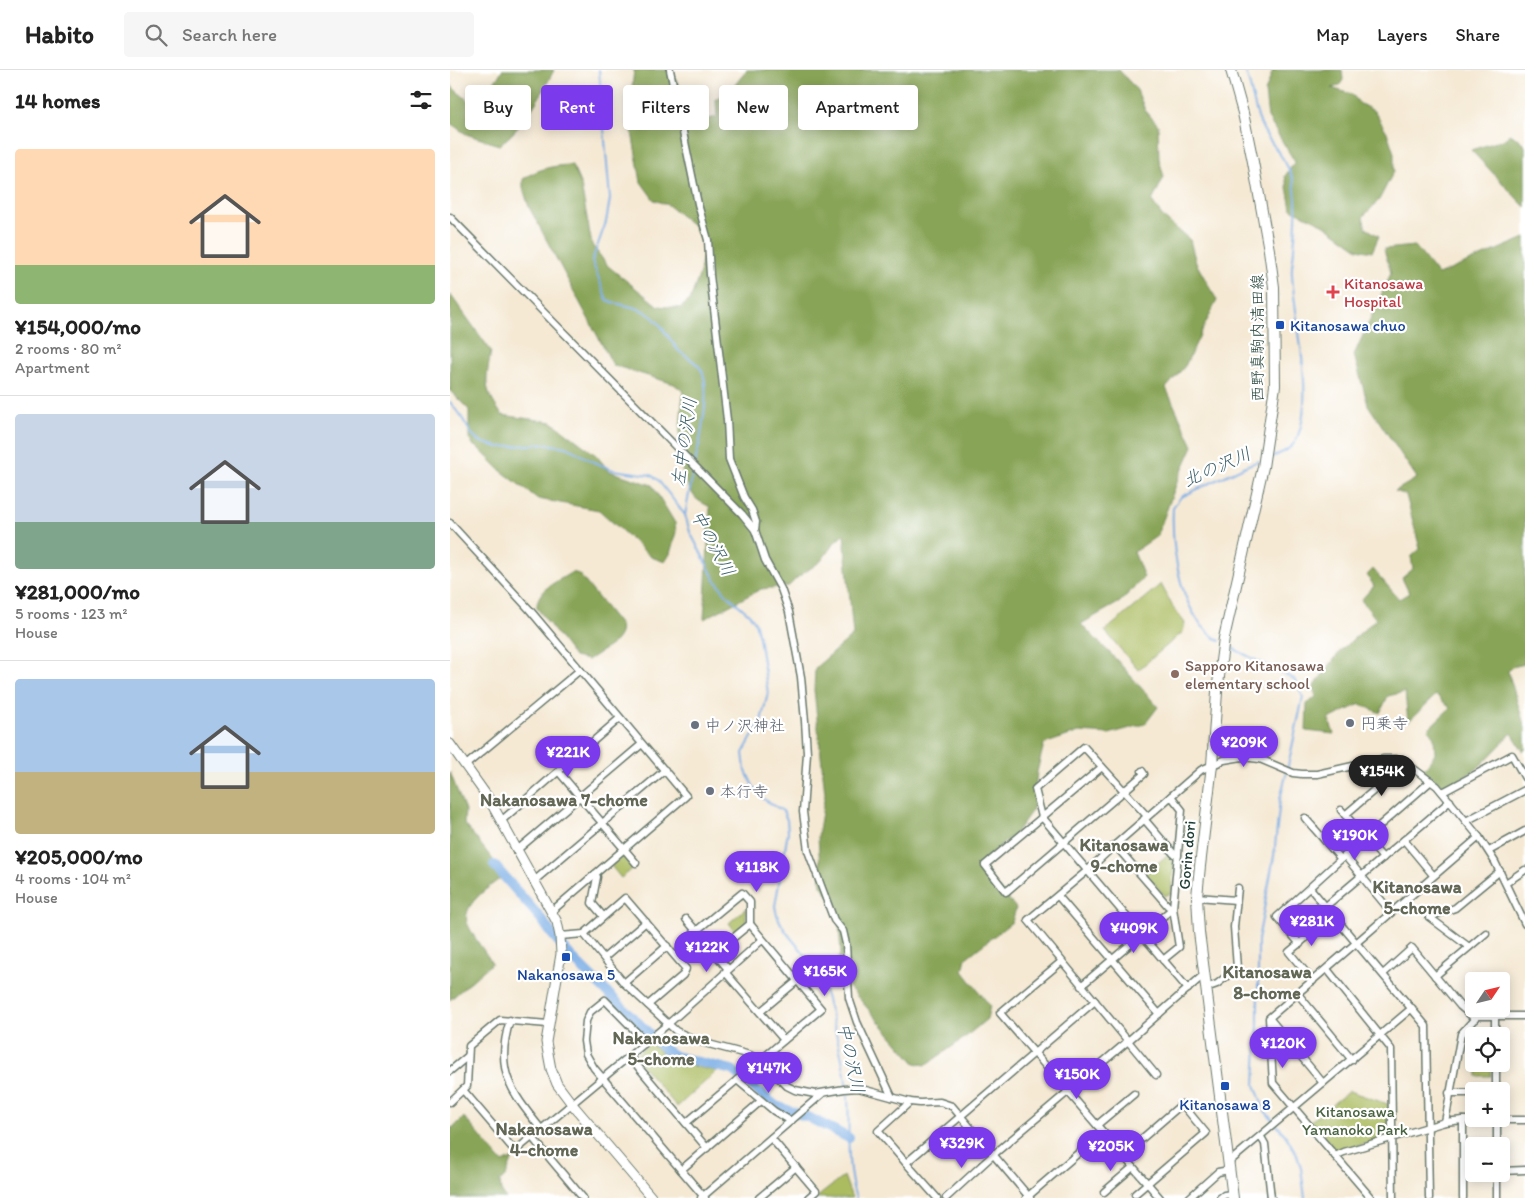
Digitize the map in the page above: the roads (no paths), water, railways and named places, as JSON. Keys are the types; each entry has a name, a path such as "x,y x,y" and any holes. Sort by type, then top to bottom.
{"main road":[{"name":"西野真駒内清田線","path":"1212,754 1224,638 1263,467 1275,386 1274,287 1253,162 1231,70"},
{"name":"Gorin dori","path":"1212,754 1200,866 1198,897 1199,932 1232,1196"}],"street":[{"path":"670,70 698,204 708,240 710,275 727,420 728,459 752,510 756,522 755,530"},
{"path":"450,217 742,514 755,530 765,560 781,588 790,612 800,677 807,745 803,812 808,852 834,920 843,931 846,944 849,998 857,1022 892,1096"},
{"path":"450,523 529,609 686,796 552,911"},
{"path":"466,765 580,670"},
{"path":"501,821 620,718"},
{"path":"450,744 489,799 516,851 552,911 560,936 560,961 546,1042 551,1070 572,1104 652,1198"},
{"path":"516,851 642,744"},
{"path":"1178,855 1174,854 1124,791 1084,747 1035,789 1042,817 1188,988"},
{"path":"1442,792 1512,755 1525,778"},
{"path":"1156,1075 1028,920 1088,870 1201,770 1224,760 1242,757 1260,759 1293,773 1318,774 1384,759 1396,759 1406,763 1431,781 1442,792 1479,837 1500,871 1525,924"},
{"path":"1383,858 1343,812 1406,763"},
{"path":"1102,766 984,866 1006,892 1144,774 1142,771"},
{"path":"1357,766 1376,788"},
{"path":"534,881 665,770"},
{"path":"559,772 636,863"},
{"path":"1300,944 1277,917 1431,781"},
{"path":"1466,821 1525,790"},
{"path":"1163,960 1179,946 1173,908 1182,810 1171,796"},
{"path":"1326,906 1450,801"},
{"path":"1305,818 1362,876 1391,912"},
{"path":"1488,851 1525,831"},
{"path":"1270,1018 1479,837"},
{"path":"1404,840 1433,875"},
{"path":"1115,845 1168,906 1173,908"},
{"path":"1506,883 1525,870"},
{"path":"1469,946 1429,916 1455,908 1500,871"},
{"path":"595,874 597,877 592,903 603,916"},
{"path":"1206,988 1217,984 1237,968 1234,927 1238,888"},
{"path":"1310,888 1426,1026 1429,1198"},
{"path":"686,1123 821,1009 750,924 750,902 742,893 696,931"},
{"path":"1058,896 1159,1014"},
{"path":"1198,897 1236,900"},
{"path":"560,936 584,934 624,898 686,969 684,975 648,1005"},
{"path":"1081,986 1173,908"},
{"path":"1313,981 1289,952 1333,915"},
{"path":"686,919 715,953 726,971 784,1040"},
{"path":"604,958 646,922"},
{"path":"715,953 750,924"},
{"path":"1435,976 1486,933"},
{"path":"584,934 624,982 676,1031 701,1042 750,1055 787,1086 795,1090 822,1094 858,1088 910,1102 940,1102 952,1106 1028,1197 1103,1132"},
{"path":"464,1090 515,1151 668,1024 762,940"},
{"path":"624,982 666,946"},
{"path":"1383,974 1412,948 1460,1006 1475,1019 1462,1034 1449,1093 1445,1122"},
{"path":"1061,962 1000,1013 1160,1198"},
{"path":"1326,970 1391,1049 1393,1198"},
{"path":"946,1198 1188,988 1204,977"},
{"path":"760,1012 797,981"},
{"path":"1298,994 1352,1060"},
{"path":"647,1041 605,1000 590,1012 586,1022 584,1041 586,1054 594,1068 703,1197 822,1094"},
{"path":"906,1163 1094,1001"},
{"path":"1189,1198 1218,1172 1229,1166 1293,1108 1412,1008"},
{"path":"1510,1016 1525,1016"},
{"path":"1270,1018 1323,1083"},
{"path":"1270,1018 1273,1082 1293,1108 1371,1198"},
{"path":"450,1102 467,1086 469,1046 500,1020 548,1024"},
{"path":"510,1020 504,1049 504,1064 509,1082 516,1098 542,1129"},
{"path":"450,1071 468,1056"},
{"path":"629,1056 707,1148"},
{"path":"740,1078 761,1101 774,1111 792,1120"},
{"path":"1449,1093 1465,1093"},
{"path":"1096,1125 1134,1094"},
{"path":"681,1170 761,1101"},
{"path":"910,1102 878,1131 937,1198"},
{"path":"1122,1155 1182,1104 1206,1133 1136,1194"},
{"path":"1336,1156 1445,1122 1463,1120 1463,1198"},
{"path":"1510,1120 1525,1120"},
{"path":"1261,1137 1266,1144 1271,1198"},
{"path":"532,1138 583,1198"},
{"path":"771,1138 816,1191 808,1198"},
{"path":"759,1198 796,1167"},
{"path":"1104,1192 1133,1167"},
{"path":"1510,1171 1525,1170"},
{"path":"1497,1182 1498,1198"},
{"path":"1220,1198 1224,1195 1232,1196"}],"waterway":[{"name":"左中の沢川","path":"599,70 610,199 606,222 592,261 607,300 637,308 652,317 679,351 695,362 702,371 705,403 695,463"},
{"name":"北の沢川","path":"1245,70 1260,124 1288,167 1296,196 1292,271 1304,382 1302,423 1294,443 1284,451 1269,458"},
{"name":"中の沢川","path":"450,402 471,433 477,440 484,443 499,447 543,444 567,447 613,470 651,475 658,480 685,515 690,532 715,580 727,595 750,615 755,622 768,693 761,721 743,753 745,769 753,786 762,798 783,811 787,820 788,832 775,906 783,927 818,973 830,1011 841,1056 848,1099 850,1174 856,1198"},
{"name":"北の沢川","path":"1220,641 1206,631 1187,600 1176,562 1173,507 1181,497 1259,461"},
{"name":"左中の沢川","path":"685,515 694,468"},
{"name":"北の沢川","path":"1226,645 1294,679 1303,697 1280,799 1274,856 1258,940 1258,1025 1255,1085 1265,1111 1286,1136 1297,1155 1301,1168 1305,1198"},
{"path":"494,865 575,961 667,1051 675,1056 732,1070 776,1106 808,1117 849,1138"}],"place":[{"name":"Kitanosawa Hospital","path":"1333,292"},
{"name":"Kitanosawa chuo","path":"1280,325"},
{"name":"Sapporo Kitanosawa elementary school","path":"1175,674"},
{"name":"円乗寺","path":"1350,723"},
{"name":"中ノ沢神社","path":"695,725"},
{"name":"本行寺","path":"710,791"},
{"name":"Nakanosawa 5","path":"566,957"},
{"name":"Kitanosawa 8","path":"1225,1086"}],"district":[{"name":"Nakanosawa 7-chome","path":"564,800"},
{"name":"Kitanosawa 9-chome","path":"1124,855"},
{"name":"Kitanosawa 5-chome","path":"1417,898"},
{"name":"Kitanosawa 8-chome","path":"1267,982"},
{"name":"Nakanosawa 5-chome","path":"661,1048"},
{"name":"Nakanosawa 4-chome","path":"544,1139"}],"park label":[{"name":"Kitanosawa Yamanoko Park","path":"1355,1120"}]}
